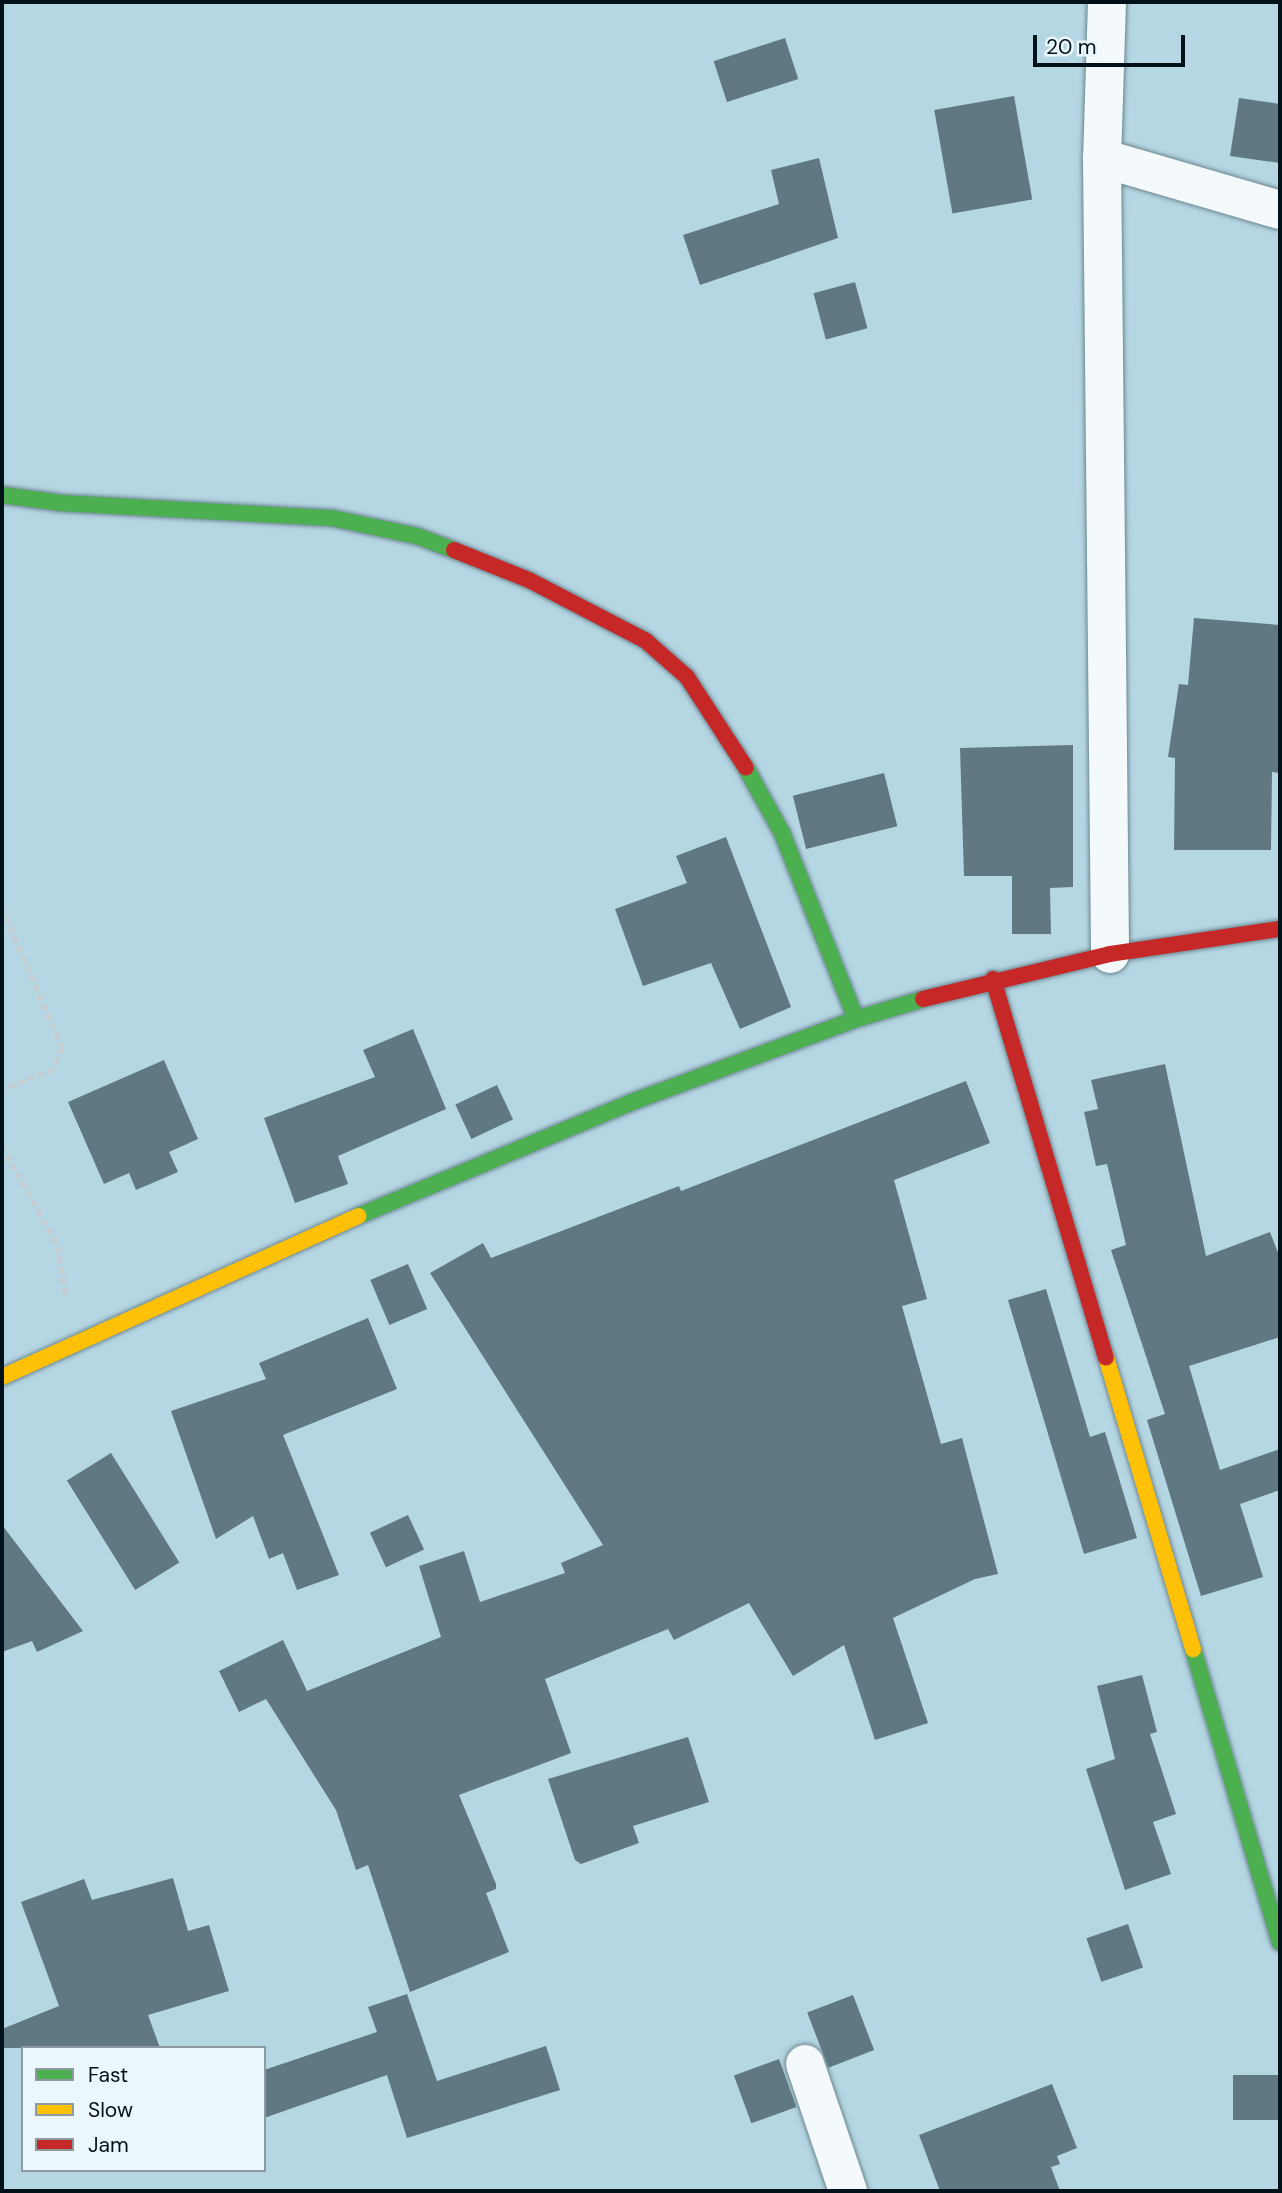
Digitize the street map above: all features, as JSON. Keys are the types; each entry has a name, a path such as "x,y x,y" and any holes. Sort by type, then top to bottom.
{"street":[{"path":"1107,2 1101,158 1110,954"},
{"path":"1101,158 1280,210"},
{"path":"2,495 61,503 332,518 416,536 529,580 646,641 687,677 740,755 782,833 856,1018"},
{"path":"2,1377 311,1236 620,1107 856,1018 993,979 1110,954 1280,929"},
{"path":"993,979 1280,1942"},
{"path":"806,2064 848,2191"}],"path":[{"path":"2,907 62,1048 54,1069 2,1090"},
{"path":"2,1145 58,1246 73,1344"}],"building":[{"path":"785,38 798,79 727,102 714,61"},
{"path":"1014,96 1032,199 952,213 934,110"},
{"path":"1239,98 1280,104 1280,163 1230,156"},
{"path":"819,158 838,238 700,285 683,235 779,204 771,170"},
{"path":"855,282 867,328 826,339 813,293"},
{"path":"1194,618 1280,625 1280,773 1272,772 1271,850 1174,850 1175,758 1168,757 1179,684 1188,685"},
{"path":"1073,745 1073,887 1050,888 1051,934 1012,934 1012,876 964,876 960,748"},
{"path":"884,773 897,826 806,849 793,796"},
{"path":"726,837 791,1007 740,1029 711,963 643,986 615,909 687,883 676,856"},
{"path":"413,1029 446,1109 338,1156 348,1184 295,1203 264,1118 375,1077 363,1050"},
{"path":"164,1060 198,1139 169,1152 178,1172 136,1190 129,1173 104,1184 68,1102"},
{"path":"1165,1064 1206,1256 1270,1232 1280,1258 1280,1337 1189,1366 1220,1470 1280,1449 1280,1490 1240,1504 1263,1577 1201,1596 1147,1420 1165,1414 1111,1250 1126,1245 1107,1164 1096,1166 1084,1112 1098,1109 1091,1080"},
{"path":"966,1081 990,1143 894,1180 927,1299 902,1306 941,1444 962,1438 998,1574 975,1579 893,1618 928,1723 875,1740 844,1645 793,1676 749,1603 674,1640 668,1629 545,1679 571,1753 459,1795 496,1884 496,1889 486,1893 509,1952 410,1992 368,1865 356,1870 336,1810 266,1699 239,1712 219,1671 283,1640 307,1691 441,1637 419,1566 464,1551 480,1602 565,1573 561,1563 603,1545 430,1273 483,1243 491,1258 679,1186 681,1191"},
{"path":"497,1085 513,1119 471,1139 455,1104"},
{"path":"408,1264 427,1309 389,1325 370,1280"},
{"path":"1046,1289 1090,1437 1105,1432 1137,1538 1084,1554 1008,1300"},
{"path":"368,1318 397,1389 283,1435 339,1575 297,1590 283,1553 269,1559 253,1516 216,1539 171,1411 266,1379 259,1363"},
{"path":"111,1453 179,1562 135,1590 67,1481"},
{"path":"408,1515 424,1549 386,1567 370,1533"},
{"path":"2,1525 83,1631 37,1652 32,1641 2,1652"},
{"path":"1142,1675 1157,1732 1150,1734 1176,1814 1153,1822 1171,1874 1125,1890 1086,1769 1115,1759 1097,1686"},
{"path":"688,1737 709,1802 633,1826 639,1843 581,1864 575,1860 548,1779"},
{"path":"173,1878 188,1931 209,1925 229,1991 148,2015 159,2046 2,2048 2,2029 59,2006 21,1902 84,1879 92,1900"},
{"path":"1128,1924 1143,1967 1101,1982 1086,1938"},
{"path":"407,1994 437,2081 546,2046 560,2090 407,2138 387,2075 266,2117 266,2069 377,2032 368,2007"},
{"path":"853,1995 874,2050 828,2068 807,2013"},
{"path":"779,2059 796,2107 751,2123 734,2075"},
{"path":"1233,2075 1280,2075 1280,2120 1233,2120"},
{"path":"1052,2084 1077,2148 1057,2156 1060,2164 1051,2167 1060,2191 940,2191 919,2135"}],"traffic: fast":[{"path":"2,495 61,503 332,518 417,536 454,550"},
{"path":"746,768 782,833 856,1019"},
{"path":"358,1216 632,1102 856,1019 923,999"},
{"path":"1193,1649 1280,1942"}],"traffic: slow":[{"path":"2,1377 358,1216"},
{"path":"1106,1357 1193,1649"}],"traffic: jam":[{"path":"454,550 529,580 646,641 687,677 746,768"},
{"path":"923,999 1110,954 1280,929"},
{"path":"993,979 1106,1357"}]}
